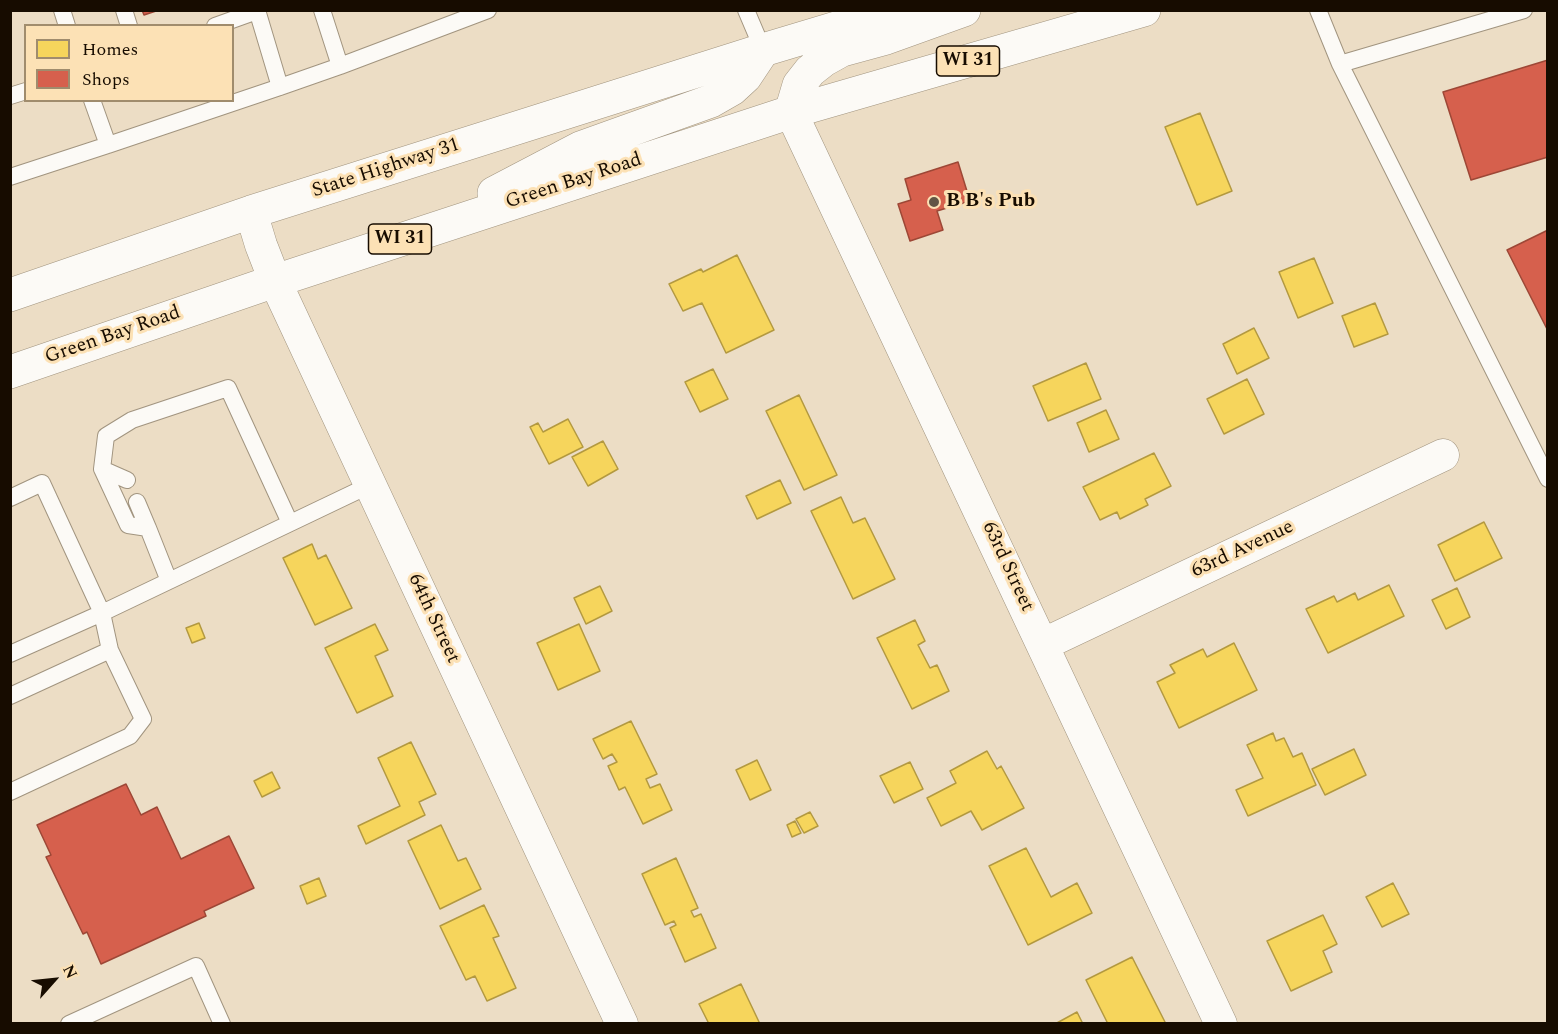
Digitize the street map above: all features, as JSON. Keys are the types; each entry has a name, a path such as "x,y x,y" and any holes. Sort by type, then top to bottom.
{"main road":[{"path":"421,232 580,148 711,101 732,89 745,76 763,50 896,10"},
{"path":"791,112 799,85 810,71 824,60 842,50 896,35 964,10"},
{"name":"Green Bay Road","path":"10,372 421,232 791,112 1144,10"},
{"name":"State Highway 31","path":"10,295 251,212 763,50"}],"street":[{"name":"63rd Street","path":"791,112 1221,1023"},
{"name":"64th Street","path":"251,212 275,281 622,1023"},
{"name":"63rd Avenue","path":"1044,644 1443,455"}],"lane":[{"path":"322,10 340,66"},
{"path":"746,10 763,50"},
{"path":"1318,10 1340,64 1548,479"},
{"path":"1340,64 1524,10"},
{"path":"221,24 257,11 280,87"},
{"path":"10,177 280,87 488,11"},
{"path":"93,102 108,146"},
{"path":"148,528 128,525 102,469 106,436 132,420 228,388 290,523"},
{"path":"102,469 127,480"},
{"path":"10,498 42,483 102,613 110,650 142,719 130,736 10,792"},
{"path":"10,654 102,613 370,485"},
{"path":"137,502 169,581"},
{"path":"10,696 110,650"},
{"path":"69,1023 196,966 222,1023"}],"building: Homes":[{"path":"1200,113 1232,191 1197,205 1165,127"},
{"path":"737,255 774,330 726,353 702,303 683,311 669,284 701,269 703,272"},
{"path":"1314,258 1333,303 1298,318 1279,272"},
{"path":"1375,303 1388,334 1354,347 1342,316"},
{"path":"1254,328 1269,358 1237,374 1223,344"},
{"path":"1086,363 1101,399 1048,421 1033,386"},
{"path":"713,369 728,399 700,412 685,382"},
{"path":"1247,379 1264,414 1224,434 1207,399"},
{"path":"799,395 837,475 804,490 766,411"},
{"path":"1106,410 1119,439 1089,452 1077,423"},
{"path":"568,419 583,447 549,464 530,427 538,423 543,432"},
{"path":"603,441 618,469 588,486 572,457"},
{"path":"1154,453 1171,486 1145,499 1148,505 1120,519 1117,512 1100,520 1083,487"},
{"path":"780,480 791,503 757,519 746,496"},
{"path":"841,497 853,523 865,518 895,579 853,599 811,511"},
{"path":"1484,522 1502,558 1455,581 1438,545"},
{"path":"312,544 318,559 326,555 352,608 315,625 283,558"},
{"path":"1389,585 1404,616 1328,653 1306,609 1334,596 1337,602 1355,593 1358,600"},
{"path":"600,586 612,611 586,624 574,598"},
{"path":"1457,588 1470,617 1446,629 1432,600"},
{"path":"915,620 925,641 918,645 930,668 937,665 949,691 912,709 877,638"},
{"path":"199,623 205,638 192,643 186,628"},
{"path":"375,624 388,650 375,656 393,696 357,713 325,648"},
{"path":"579,624 600,671 558,690 537,643"},
{"path":"1234,643 1257,690 1179,728 1157,682 1175,673 1170,665 1203,649 1207,657"},
{"path":"631,721 657,774 646,779 650,788 660,784 672,810 643,824 625,787 619,790 608,766 617,762 612,754 603,759 593,739"},
{"path":"1273,733 1276,741 1284,738 1293,757 1302,753 1316,785 1248,816 1236,790 1263,778 1247,745"},
{"path":"411,742 436,794 419,802 425,815 366,844 358,826 400,806 378,758"},
{"path":"1354,749 1366,775 1325,795 1312,769"},
{"path":"987,751 997,769 1001,766 1024,808 982,830 971,811 941,826 927,798 956,783 950,771"},
{"path":"757,760 771,790 750,800 736,770"},
{"path":"910,762 923,789 894,803 880,776"},
{"path":"272,772 280,788 262,797 254,781"},
{"path":"810,812 818,826 804,833 796,819"},
{"path":"795,821 801,833 792,837 787,825"},
{"path":"441,825 458,861 466,858 481,889 440,909 408,841"},
{"path":"1026,848 1051,897 1077,883 1092,913 1028,945 989,866"},
{"path":"676,858 698,908 691,911 694,917 701,914 716,948 685,962 670,928 676,925 674,921 665,925 642,874"},
{"path":"319,878 326,896 307,904 300,886"},
{"path":"1393,883 1409,914 1382,927 1366,897"},
{"path":"484,905 499,936 493,938 516,988 487,1001 475,976 466,980 440,926"},
{"path":"1323,915 1337,944 1323,951 1332,972 1291,991 1267,941"},
{"path":"1132,957 1166,1024 1108,1024 1086,980"},
{"path":"741,984 760,1024 709,1024 699,1004"},
{"path":"1077,1012 1083,1024 1055,1024"}],"building: Shops":[{"path":"142,10 159,10 144,15"},
{"path":"1548,60 1548,157 1471,180 1443,92"},
{"name":"B B's Pub","path":"958,162 970,201 937,211 943,230 910,241 898,204 911,200 905,179"},
{"path":"1548,230 1548,331 1507,250"},
{"path":"126,784 141,815 157,807 181,859 229,836 254,888 204,911 206,916 101,964 87,932 83,934 46,857 51,855 37,825"}],"place":[{"name":"B B's Pub","path":"934,202"}]}
